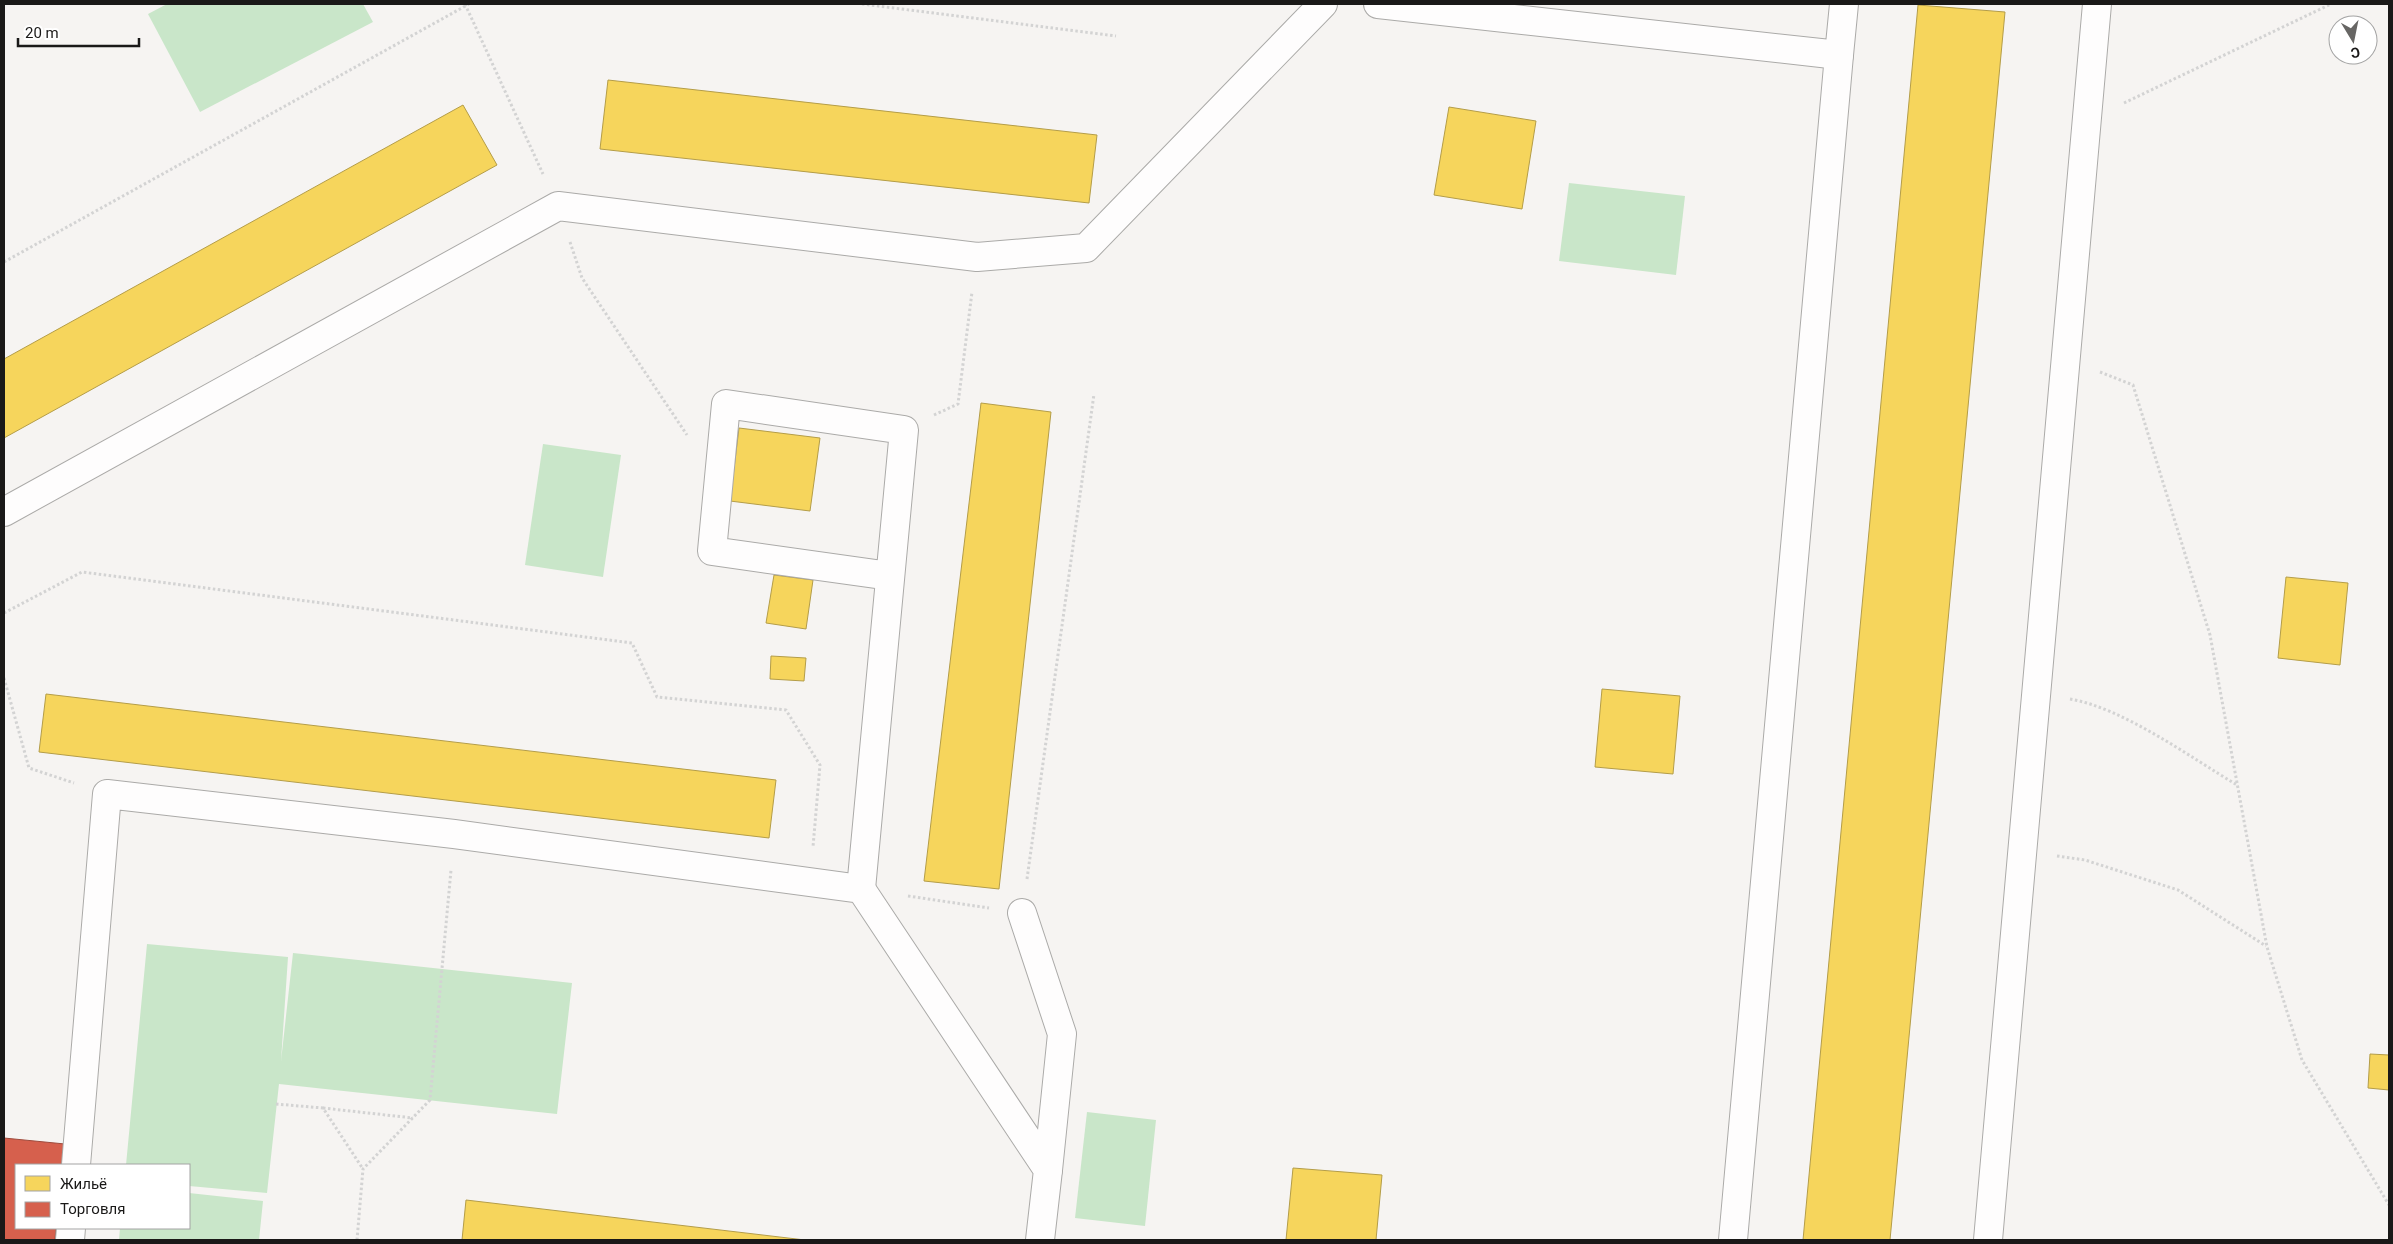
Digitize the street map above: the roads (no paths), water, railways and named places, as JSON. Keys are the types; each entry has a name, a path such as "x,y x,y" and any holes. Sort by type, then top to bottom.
{"lane":[{"path":"4,512 558,206 976,257 1086,248 1323,4"},
{"path":"1378,4 1839,55"},
{"path":"1733,1240 1844,4"},
{"path":"1988,1240 2097,4"},
{"path":"890,576 712,552 726,404 904,430 861,889 1048,1170"},
{"path":"76,1164 107,794 454,834 861,889"},
{"path":"1022,913 1062,1034 1040,1240"}]}
